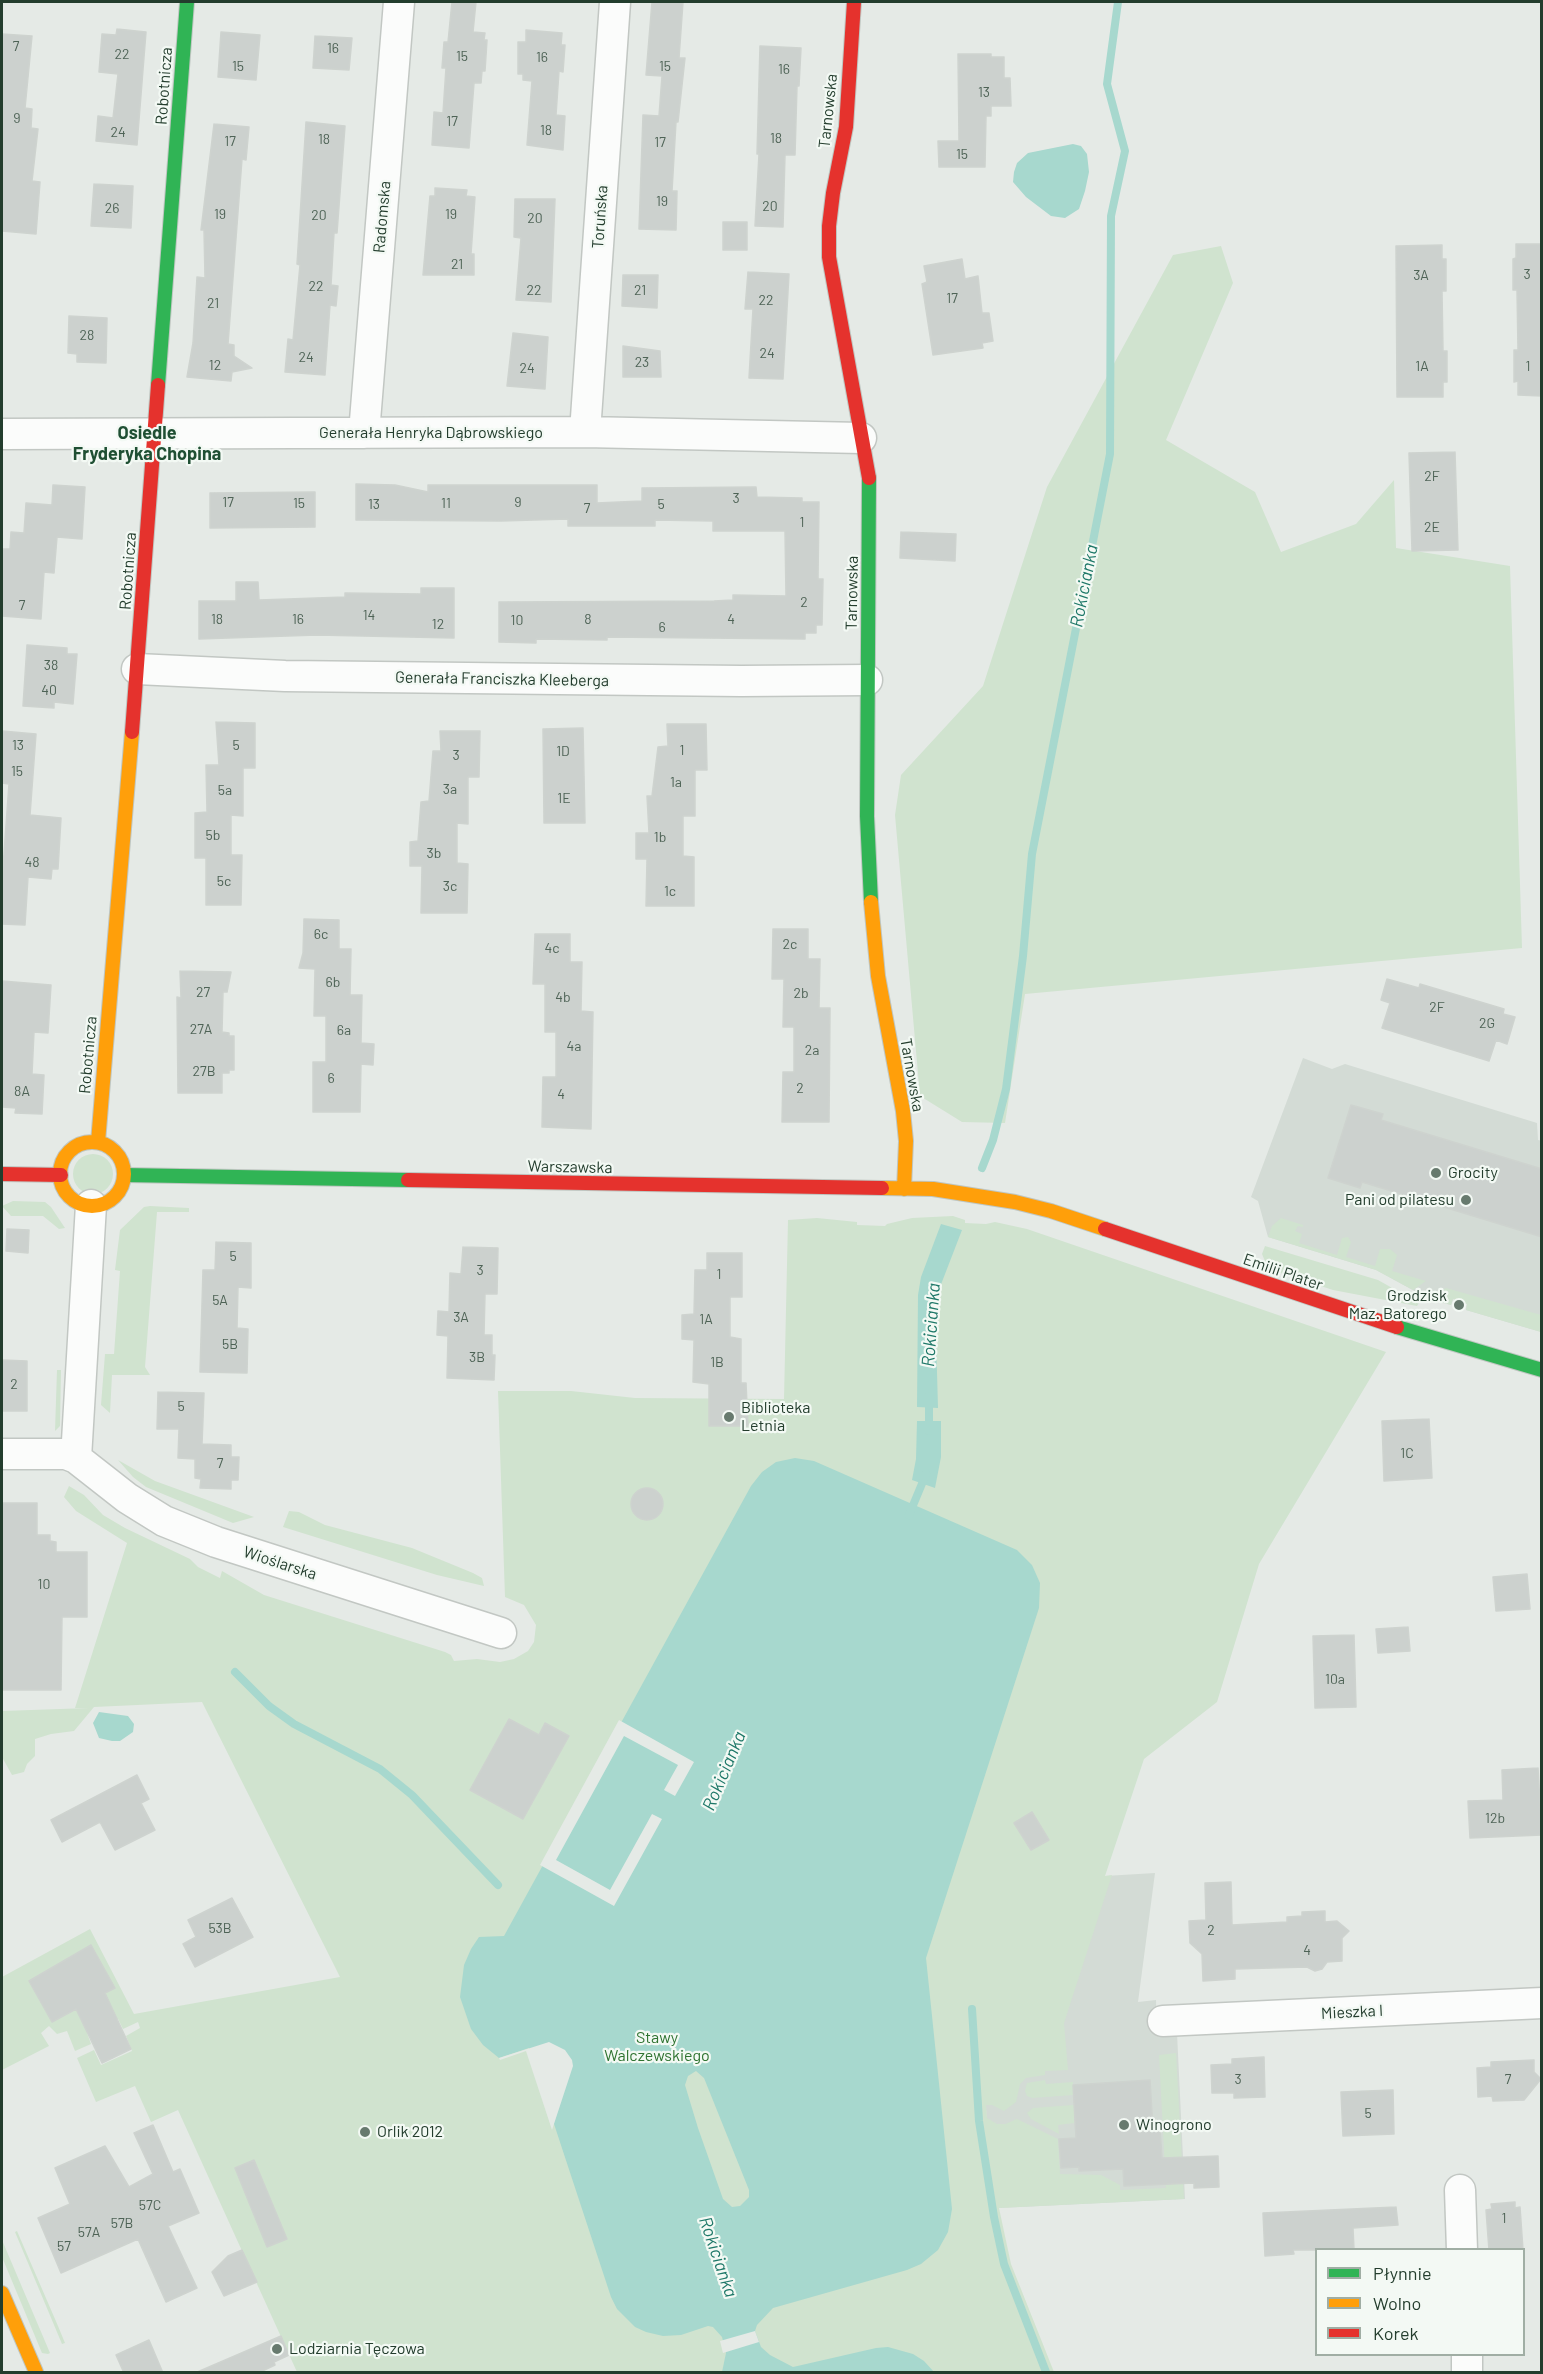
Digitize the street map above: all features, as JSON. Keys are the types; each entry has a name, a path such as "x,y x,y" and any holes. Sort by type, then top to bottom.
{"street":[{"name":"Robotnicza","path":"98,1142 138,669 187,2"},
{"name":"Radomska","path":"364,433 399,2"},
{"name":"Toruńska","path":"585,432 615,2"},
{"name":"Tarnowska","path":"854,2 846,127 833,193 829,226 829,257 870,482 867,816 871,909 880,987 903,1111 906,1141 904,1189"},
{"name":"Generała Henryka Dąbrowskiego","path":"2,434 585,432 861,438"},
{"name":"Generała Franciszka Kleeberga","path":"138,669 285,676 718,681 867,680"},
{"path":"98,1142 113,1149 119,1156 124,1175 122,1185 110,1200 91,1205 82,1204 67,1192 61,1175 62,1166 70,1151 86,1143 98,1142"},
{"path":"2,1174 61,1175"},
{"name":"Warszawska","path":"124,1175 904,1189 960,1192 1015,1202"},
{"name":"Emilii Plater","path":"1015,1202 1089,1224 1387,1324 1542,1370"},
{"path":"2,1454 66,1454 76,1458 91,1205"},
{"name":"Wioślarska","path":"76,1458 127,1498 164,1521 216,1542 501,1633"},
{"name":"Mieszka I","path":"1164,2020 1542,2003"},
{"path":"1460,2190 1462,2248"},
{"path":"2,2293 36,2373"},
{"path":"1467,2356 1467,2373"}],"shaded area":[{"path":"1303,1058 1332,1069 1345,1064 1537,1123 1538,1140 1542,1141 1541,1332 1466,1310 1467,1304 1453,1299 1451,1305 1431,1300 1376,1270 1268,1237 1258,1201 1251,1197"},
{"path":"1155,1873 1138,2002 1156,2000 1157,2035 1177,2033 1185,2199 999,2208 988,2145 981,2017 1105,1876"}],"green space":[{"path":"1221,246 1233,283 1166,440 1255,492 1281,552 1356,524 1394,480 1396,548 1510,566 1522,948 1025,994 1005,1123 962,1122 920,1096 895,815 901,775 983,686 1047,487 1173,255"},
{"path":"93,1154 107,1160 113,1174 107,1188 93,1194 79,1188 73,1174 79,1160"},
{"path":"13,1201 45,1202 65,1228 59,1229 43,1216 11,1216 2,1206"},
{"path":"144,1207 189,1208 189,1212 157,1212 145,1367 150,1375 112,1375 110,1413 101,1405 105,1354 114,1354 120,1271 115,1270 120,1230"},
{"name":"Stawy Walczewskiego","path":"953,1216 965,1220 965,1223 995,1222 1027,1229 1386,1352 1259,1564 1217,1702 1144,1759 1105,1876 1112,1875 1064,2023 1068,2070 1045,2071 1045,2075 1026,2078 1020,2084 1016,2102 1004,2111 992,2105 986,2105 987,2118 997,2124 1005,2124 1017,2119 1058,2139 1060,2174 1101,2175 1120,2185 1120,2190 1166,2188 1159,2055 1176,2053 1184,2199 999,2208 1011,2264 1054,2372 297,2372 178,2110 151,2122 135,2086 96,2102 77,2058 94,2050 101,2065 132,2051 126,2036 140,2028 138,2022 123,2029 118,2019 87,2033 91,2044 75,2051 67,2031 57,2034 49,2026 41,2033 49,2046 2,2070 2,1977 90,1929 134,2014 340,1977 202,1702 94,1707 74,1731 35,1739 35,1756 27,1764 24,1772 12,1775 2,1757 2,1711 89,1708 75,1708 127,1543 76,1511 64,1497 69,1486 84,1495 103,1515 190,1559 198,1567 220,1578 222,1571 264,1595 445,1652 451,1655 454,1661 477,1659 500,1662 514,1659 528,1651 534,1642 536,1625 524,1605 505,1597 498,1391 571,1391 635,1398 784,1399 788,1220 817,1218 857,1222 857,1225 885,1226 912,1218"},
{"path":"1281,1218 1303,1225 1303,1227 1298,1226 1295,1231 1302,1234 1299,1243 1337,1255 1342,1238 1348,1237 1351,1242 1346,1257 1375,1266 1380,1249 1390,1249 1397,1255 1392,1271 1426,1281 1413,1290 1376,1270 1268,1237 1272,1226"},
{"path":"1265,1246 1378,1280 1419,1303 1417,1306 1333,1290 1272,1270 1267,1266 1262,1254"},
{"path":"1446,1288 1541,1315 1541,1332 1466,1310 1467,1304 1453,1299 1451,1305 1428,1298"},
{"path":"57,1370 61,1370 60,1426 55,1431"},
{"path":"118,1460 155,1481 254,1517 233,1523 146,1487 133,1477"},
{"path":"289,1511 299,1512 325,1525 412,1548 473,1573 482,1578 484,1586 437,1575 283,1527"},
{"path":"1045,2080 1046,2084 1073,2082 1073,2095 1032,2098 1027,2096 1025,2091 1027,2083"},
{"path":"1074,2105 1074,2123 1058,2125 1059,2134 1031,2119 1027,2113 1033,2108"},
{"path":"17,2231 65,2343 62,2344 15,2232"},
{"path":"2,2240 50,2353 48,2354 42,2353 2,2257"}],"water":[{"path":"1073,144 1081,146 1087,154 1089,172 1085,191 1079,209 1065,218 1051,216 1026,197 1013,182 1014,172 1017,163 1028,153"},
{"path":"941,1224 962,1230 935,1300 938,1408 917,1407 918,1295 921,1277"},
{"path":"917,1421 941,1421 941,1457 935,1488 912,1480 916,1459"},
{"name":"Stawy Walczewskiego","path":"795,1458 814,1461 1017,1550 1032,1565 1040,1583 1039,1608 926,1958 952,2209 948,2232 938,2250 921,2264 773,2308 757,2325 755,2331 761,2347 770,2355 793,2367 888,2347 913,2354 924,2361 934,2372 722,2372 726,2353 722,2337 713,2327 708,2326 681,2335 663,2336 635,2327 617,2309 611,2297 529,2048 499,2058 483,2045 471,2029 460,1997 464,1965 471,1949 479,1937 504,1936 751,1486 762,1472 776,1462","holes":["696,2071 704,2078 749,2190 749,2197 740,2206 732,2207 723,2199 685,2085 688,2076"]},
{"path":"99,1712 128,1716 134,1724 133,1732 120,1741 99,1738 93,1723"}],"pier":[{"path":"619,1720 694,1762 675,1796 664,1790 678,1765 624,1736 556,1860 610,1890 652,1814 662,1819 614,1906 540,1865"},
{"path":"549,2042 565,2050 573,2066 552,2130 526,2051 500,2060 499,2058"},
{"path":"755,2331 759,2342 723,2353 720,2341"}],"building":[{"path":"452,2 476,2 473,32 485,33 484,40 487,40 485,71 482,71 481,83 474,83 469,148 432,145 434,112 443,113 446,68 442,68 444,42 448,42"},
{"path":"652,2 683,2 679,58 685,58 678,122 676,122 672,191 677,191 676,230 639,229 643,115 659,116 662,76 646,75"},
{"path":"117,29 146,32 137,145 96,141 98,116 113,118 118,74 99,72 102,34 116,35"},
{"path":"526,30 562,33 561,45 565,45 563,72 559,71 556,115 565,116 563,150 527,145 532,81 523,80 523,74 518,74 518,42 526,42"},
{"path":"221,32 260,35 256,80 218,77"},
{"path":"2,34 32,36 25,108 32,109 31,128 38,129 32,181 40,182 36,234 2,231"},
{"path":"315,36 352,38 349,70 313,68"},
{"path":"760,46 801,48 799,86 797,86 795,155 785,155 783,227 755,226 759,154 757,154"},
{"path":"958,54 991,54 991,57 1004,57 1004,78 1010,78 1011,106 991,106 991,116 986,116 985,167 939,167 938,141 959,141"},
{"path":"306,122 345,126 331,285 338,286 336,306 330,305 325,375 285,372 288,339 293,340 300,265 297,264"},
{"path":"214,124 249,127 246,160 242,159 228,344 234,345 234,356 252,368 232,372 231,381 187,377 193,343 197,277 205,278 204,230 201,230"},
{"path":"94,184 133,186 131,228 91,226"},
{"path":"435,188 467,190 466,196 475,197 471,254 474,254 474,275 423,275 430,196 435,196"},
{"path":"515,199 555,199 551,302 516,300 521,238 514,237"},
{"path":"723,222 747,222 747,250 723,250"},
{"path":"1516,244 1542,244 1542,396 1518,395 1518,381 1514,382 1514,350 1518,350 1517,290 1513,290 1513,259 1516,258"},
{"path":"1442,245 1442,259 1446,259 1446,291 1442,291 1443,351 1447,351 1447,382 1443,382 1443,397 1397,397 1396,246"},
{"path":"962,259 965,279 978,276 982,313 989,313 993,341 982,343 983,348 933,355 922,284 927,282 924,266"},
{"path":"748,272 789,274 783,379 749,378 753,309 745,309"},
{"path":"623,275 658,275 657,308 622,306"},
{"path":"69,316 107,318 106,363 77,362 77,354 68,353"},
{"path":"513,333 548,337 545,389 507,386"},
{"path":"623,346 660,351 661,377 623,377"},
{"path":"1455,452 1458,550 1412,551 1409,453"},
{"path":"356,484 395,485 428,492 428,485 597,485 597,503 642,501 642,488 756,487 757,497 802,498 802,502 819,502 818,579 823,579 822,625 816,625 816,633 805,633 805,639 607,637 607,640 536,639 536,643 499,642 499,602 714,601 733,600 733,595 786,596 785,531 713,531 713,521 655,520 655,526 568,526 568,519 356,520"},
{"path":"53,485 85,487 82,539 57,537 54,573 44,572 41,619 2,616 2,549 10,549 11,532 24,533 26,503 52,505"},
{"path":"315,492 315,527 210,528 210,493"},
{"path":"901,532 956,534 955,561 900,558"},
{"path":"236,582 258,582 259,600 345,597 345,593 421,594 421,588 454,588 454,638 317,635 199,639 199,601 236,601"},
{"path":"27,645 67,648 67,654 77,654 73,704 54,702 54,708 23,706"},
{"path":"216,722 255,723 255,768 243,768 243,816 231,815 231,855 242,855 241,905 206,905 206,858 195,858 195,813 207,812 206,765 219,765"},
{"path":"667,724 706,724 707,770 695,770 695,816 683,816 683,856 694,857 694,906 646,906 647,859 636,859 636,833 649,833 647,796 652,796 658,747 668,746"},
{"path":"583,728 585,823 544,823 543,729"},
{"path":"2,731 36,734 30,815 61,818 58,869 52,869 51,879 28,877 25,925 2,924 2,881 9,784 2,783"},
{"path":"440,731 480,731 479,777 468,777 468,824 457,823 457,863 468,864 467,913 421,913 422,866 410,866 410,842 418,841 421,802 429,801 433,751 441,751"},
{"path":"304,919 339,920 339,949 351,949 350,995 362,995 361,1043 374,1044 373,1065 361,1064 360,1112 313,1112 313,1062 326,1062 326,1016 314,1016 315,969 299,968 303,953"},
{"path":"773,929 808,929 808,959 820,959 819,1008 830,1008 829,1122 782,1122 783,1072 794,1072 794,1027 783,1027 784,979 772,979"},
{"path":"535,934 570,934 570,962 582,962 581,1011 593,1012 591,1129 542,1127 543,1077 556,1077 556,1032 545,1032 545,984 533,984"},
{"path":"180,971 231,972 227,992 223,992 222,1032 234,1036 234,1070 222,1073 222,1093 178,1093 177,997 181,998"},
{"path":"1387,979 1419,988 1420,984 1504,1009 1503,1014 1515,1017 1507,1044 1496,1040 1489,1061 1382,1028 1390,1003 1381,1000"},
{"path":"2,981 51,985 48,1033 34,1032 32,1074 44,1075 42,1114 15,1113 16,1108 2,1107"},
{"name":"Grocity","path":"1351,1105 1383,1114 1381,1120 1542,1169 1542,1237 1362,1182 1360,1188 1328,1178"},
{"path":"7,1229 29,1230 28,1253 6,1251"},
{"path":"216,1242 251,1243 251,1288 238,1287 237,1328 248,1329 247,1373 200,1372 203,1270 215,1270"},
{"path":"463,1247 498,1248 497,1294 485,1294 484,1335 492,1335 492,1355 495,1355 494,1380 447,1378 448,1336 437,1335 438,1311 449,1312 450,1273 461,1274"},
{"path":"707,1253 742,1253 742,1297 730,1297 730,1337 741,1339 741,1383 746,1383 748,1426 709,1426 709,1384 693,1382 694,1340 682,1339 682,1315 694,1314 695,1270 707,1270"},
{"path":"2,1360 27,1361 27,1411 2,1411"},
{"path":"158,1392 204,1393 202,1444 231,1445 231,1457 239,1457 238,1480 231,1480 231,1489 200,1488 201,1479 195,1478 195,1459 178,1458 179,1429 157,1429"},
{"path":"1429,1419 1432,1478 1384,1481 1382,1421"},
{"path":"647,1488 658,1493 663,1504 658,1515 647,1520 636,1515 631,1504 636,1493"},
{"path":"2,1503 37,1503 37,1535 50,1535 50,1541 56,1542 56,1552 87,1552 87,1617 62,1617 61,1690 2,1690"},
{"path":"1527,1574 1530,1609 1496,1611 1493,1577"},
{"path":"1408,1627 1410,1651 1378,1653 1376,1629"},
{"path":"1354,1635 1356,1707 1315,1708 1313,1636"},
{"path":"509,1719 539,1735 545,1723 569,1736 523,1819 470,1790"},
{"path":"1538,1768 1542,1835 1470,1838 1468,1801 1503,1800 1502,1770"},
{"path":"137,1775 149,1799 141,1803 155,1830 115,1850 100,1822 62,1842 51,1820"},
{"path":"1032,1812 1049,1840 1031,1850 1014,1823"},
{"path":"1231,1882 1232,1925 1287,1922 1287,1917 1302,1916 1302,1912 1325,1911 1325,1922 1337,1921 1349,1931 1342,1938 1342,1961 1327,1962 1322,1969 1315,1971 1307,1967 1235,1969 1235,1979 1203,1981 1202,1954 1190,1943 1189,1921 1206,1920 1205,1883"},
{"path":"232,1898 253,1937 195,1967 183,1944 196,1937 188,1920"},
{"path":"91,1945 115,1988 105,1993 131,2049 102,2063 76,2009 52,2022 29,1981"},
{"path":"1264,2057 1265,2097 1234,2098 1234,2093 1212,2093 1211,2065 1232,2064 1232,2059"},
{"path":"1534,2060 1534,2072 1541,2079 1524,2100 1493,2101 1492,2096 1478,2097 1477,2068 1491,2067 1491,2062"},
{"path":"1150,2080 1153,2130 1160,2130 1162,2158 1218,2156 1219,2187 1194,2188 1194,2183 1124,2186 1123,2169 1079,2171 1079,2167 1061,2168 1059,2139 1076,2138 1073,2085"},
{"path":"1393,2090 1394,2134 1343,2136 1341,2092"},
{"path":"153,2125 173,2172 180,2169 199,2213 168,2226 197,2288 166,2302 138,2239 61,2273 38,2218 70,2204 55,2168 105,2146 129,2187 153,2174 134,2133"},
{"path":"254,2160 287,2239 267,2247 235,2168"},
{"path":"1515,2202 1515,2208 1520,2207 1523,2248 1489,2248 1486,2210 1492,2209 1491,2204"},
{"path":"1396,2207 1398,2225 1353,2228 1354,2248 1315,2248 1315,2250 1293,2250 1294,2254 1265,2256 1263,2213"},
{"path":"242,2250 257,2282 224,2296 212,2272 228,2256"},
{"path":"281,2336 289,2355 258,2373 195,2373"},
{"path":"149,2340 163,2373 124,2373 116,2355"}],"waterway":[{"name":"Rokicianka","path":"982,1168 993,1140 1006,1089 1023,956 1032,854 1110,454 1111,216 1125,151 1107,84 1118,2"},
{"name":"Rokicianka","path":"929,1396 929,1431"},
{"name":"Rokicianka","path":"909,1515 926,1474"},
{"path":"235,1672 269,1706 294,1724 380,1769 412,1795 498,1885"},
{"path":"972,2009 979,2121 994,2217 1004,2264 1046,2372"}],"traffic: fast":[{"path":"158,385 187,2"},
{"path":"869,478 867,816 871,902"},
{"path":"124,1175 408,1180"},
{"path":"1397,1327 1542,1370"}],"traffic: slow":[{"path":"98,1142 132,732"},
{"path":"871,902 878,976 903,1111 906,1141 904,1189"},
{"path":"92,1142 110,1148 118,1156 124,1174 118,1192 110,1200 92,1206 74,1200 66,1192 60,1174 66,1156 74,1148 92,1142"},
{"path":"882,1188 933,1189 1015,1202 1105,1229"},
{"path":"2,2293 36,2372"}],"traffic: jam":[{"path":"854,2 846,127 833,193 829,226 829,257 869,478"},
{"path":"132,732 158,385"},
{"path":"2,1174 61,1175"},
{"path":"408,1180 882,1188"},
{"path":"1105,1229 1397,1327"}],"place":[{"name":"Grocity","path":"1436,1173"},
{"name":"Pani od pilatesu","path":"1466,1200"},
{"name":"Grodzisk Maz. Batorego","path":"1459,1305"},
{"name":"Biblioteka Letnia","path":"729,1417"},
{"name":"Winogrono","path":"1124,2125"},
{"name":"Orlik 2012","path":"365,2132"},
{"name":"Lodziarnia Tęczowa","path":"277,2349"}],"district":[{"name":"Osiedle Fryderyka Chopina","path":"147,443"}]}
